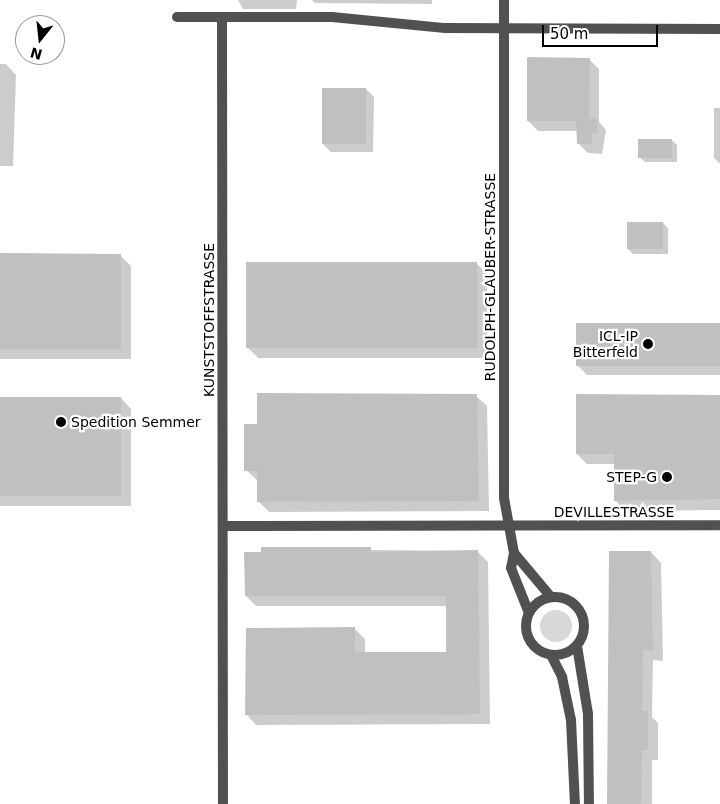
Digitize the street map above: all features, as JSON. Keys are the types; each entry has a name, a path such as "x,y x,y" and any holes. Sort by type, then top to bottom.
{"street":[{"name":"RUDOLPH-GLAUBER-STRASSE","path":"504,0 503,490 514,553 511,568 529,613 526,629 529,640 540,651 551,655"},
{"path":"177,17 332,18 425,27 720,29"},
{"name":"KUNSTSTOFFSTRASSE","path":"222,17 223,804"},
{"name":"DEVILLESTRASSE","path":"223,526 720,525"},
{"name":"RUDOLPH-GLAUBER-STRASSE","path":"514,553 551,597 565,598 581,612 584,633 577,646 588,714 589,804"},
{"path":"529,613 540,601 551,597"},
{"path":"574,804 571,720 562,677 551,655 565,654 577,646"}],"shaded area":[{"path":"556,610 562,611 567,615 571,620 571,632 567,637 562,641 556,642 550,641 545,637 541,632 540,626 541,620 545,615 550,611"}],"building":[{"path":"527,57 590,58 589,119 597,118 597,133 592,133 592,144 577,144 576,121 527,121"},
{"path":"322,88 366,88 366,144 322,144"},
{"path":"638,139 672,139 672,158 638,158"},
{"path":"627,222 663,222 663,249 627,249"},
{"path":"0,253 121,254 121,349 0,349"},
{"path":"246,262 477,262 477,348 246,348"},
{"name":"ICL-IP Bitterfeld","path":"576,323 720,323 720,366 576,366"},
{"path":"257,393 477,394 479,501 257,502 257,471 244,471 244,424 257,424"},
{"path":"576,394 720,395 720,499 614,501 614,454 576,454"},
{"name":"Spedition Semmer","path":"0,397 121,397 121,496 0,496"},
{"path":"261,547 371,547 371,552 478,550 480,714 245,715 246,628 355,627 355,652 446,652 446,596 245,596 244,552 261,552"},
{"path":"609,551 651,551 653,651 643,650 642,711 648,711 648,750 642,750 641,804 607,804"}],"place":[{"name":"ICL-IP Bitterfeld","path":"648,344"},
{"name":"Spedition Semmer","path":"61,422"},
{"name":"STEP-G","path":"667,477"}]}
